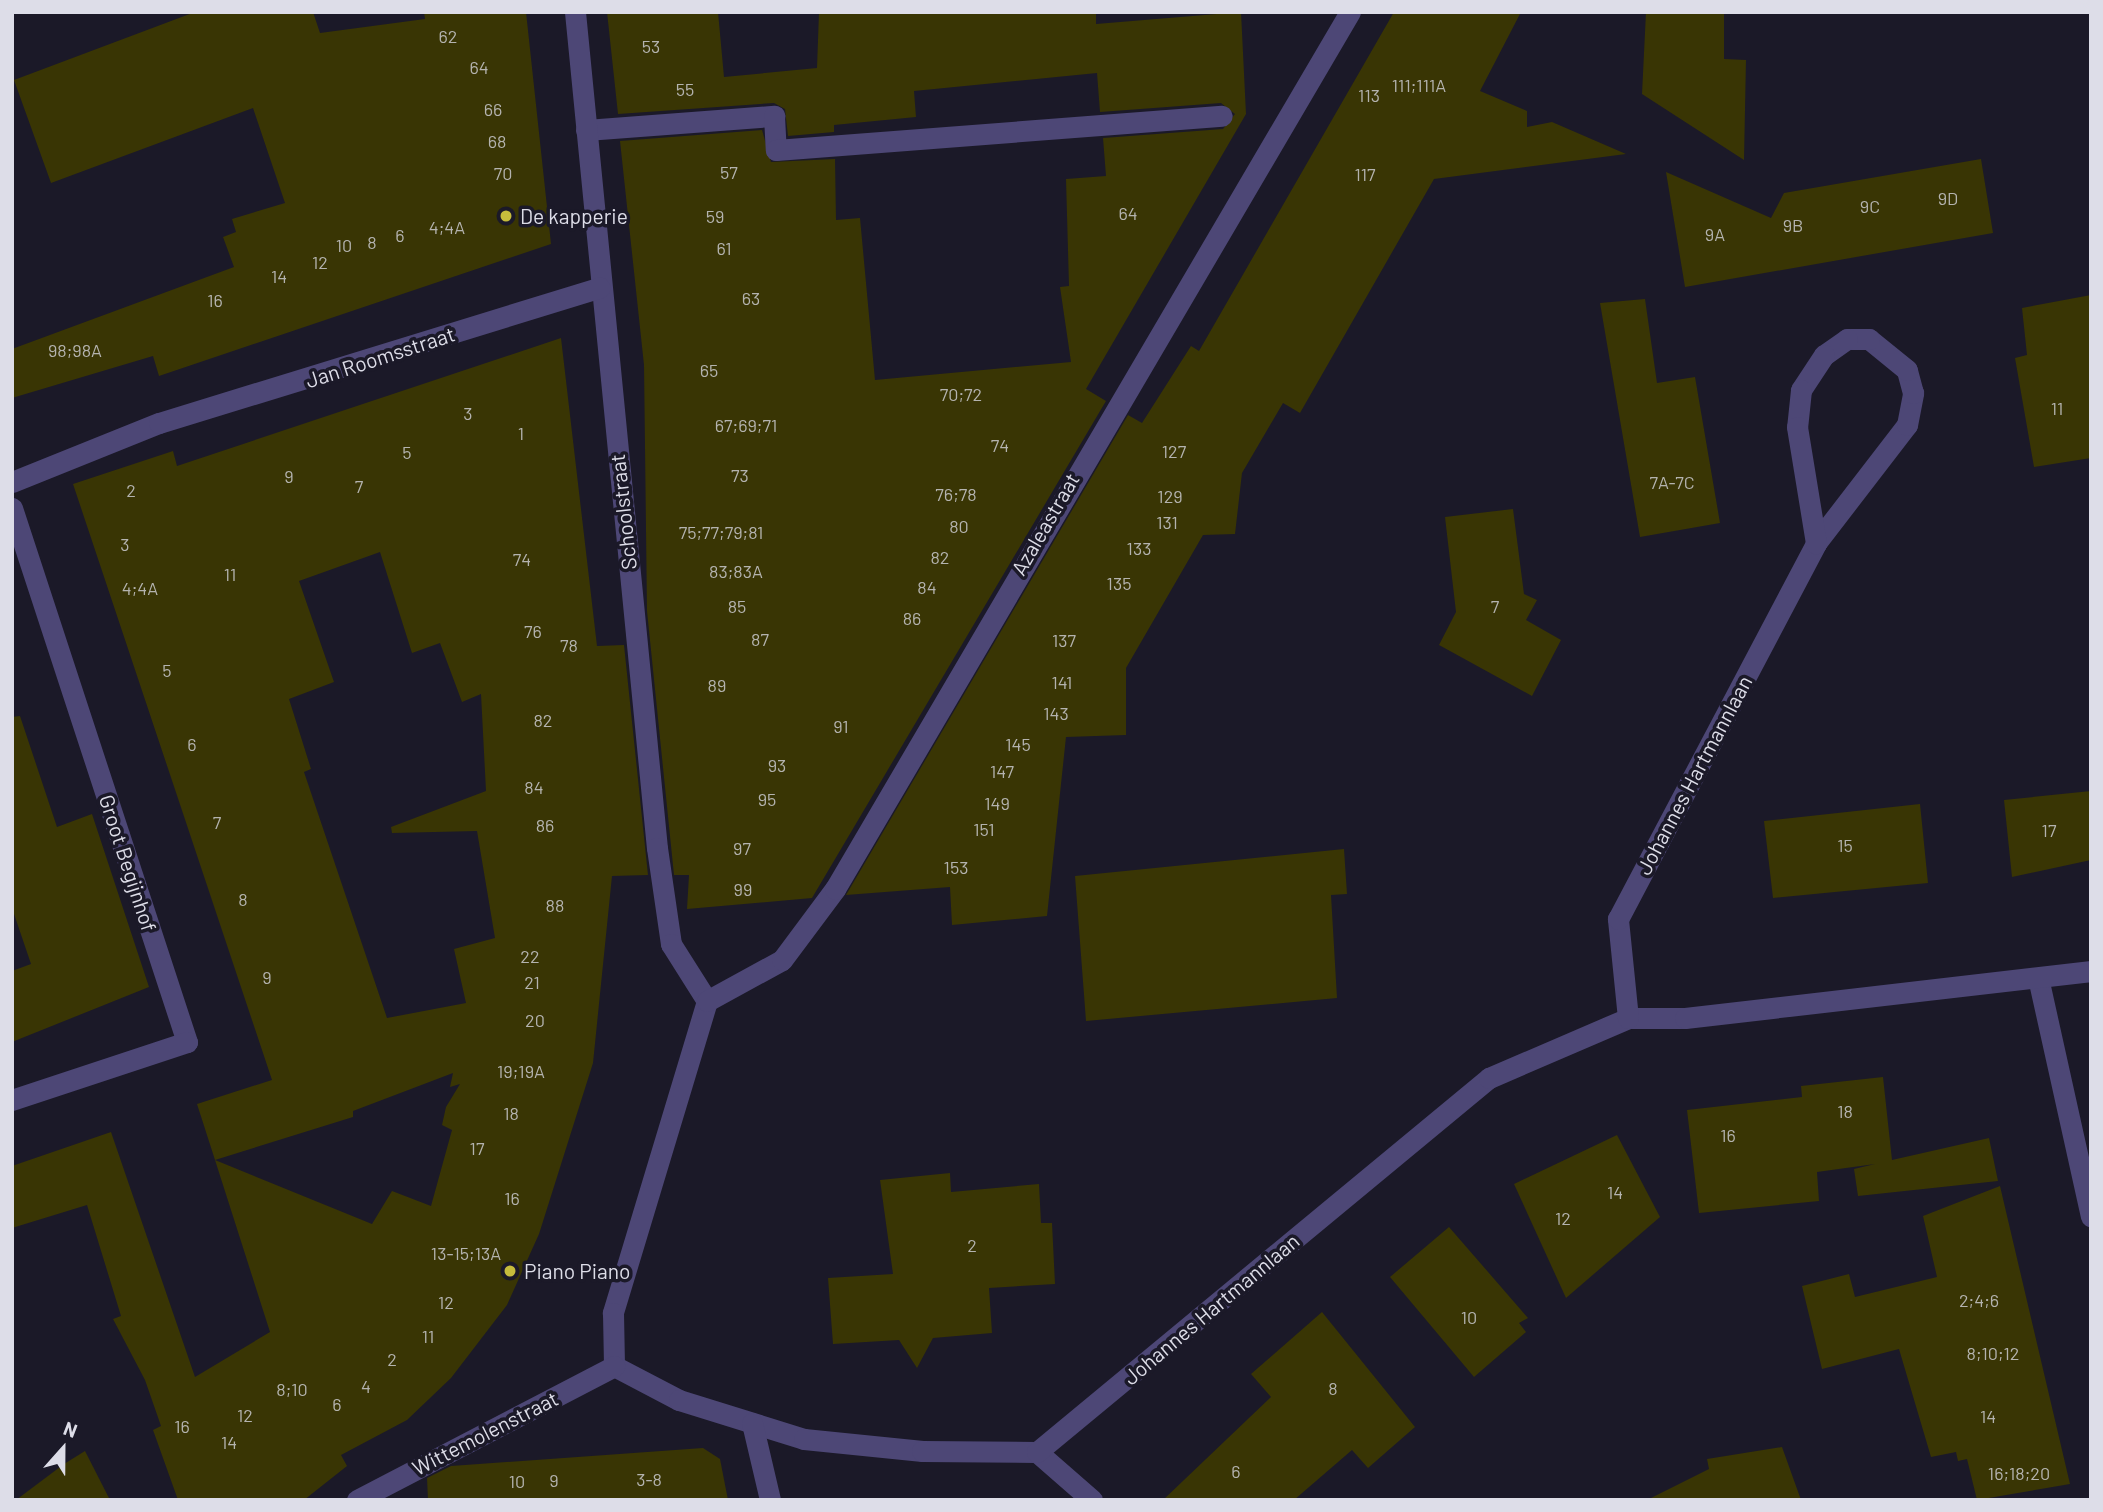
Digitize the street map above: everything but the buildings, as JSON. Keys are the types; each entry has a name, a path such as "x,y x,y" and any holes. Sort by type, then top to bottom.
{"street":[{"name":"Schoolstraat","path":"575,12 600,286 667,917 671,944 707,1001"},
{"name":"Azaleastraat","path":"707,1001 782,960 835,889 1350,12"},
{"path":"586,130 774,116 776,150 1222,116"},
{"name":"Jan Roomsstraat","path":"12,482 159,423 600,286"},
{"name":"Johannes Hartmannlaan","path":"1628,1017 1618,919 1816,543 1907,425 1913,394 1907,370 1869,339 1847,339 1824,355 1801,390 1797,427 1816,543"},
{"name":"Groot Begijnhof","path":"12,509 187,1042 12,1100"},
{"name":"Johannes Hartmannlaan","path":"1037,1452 1489,1078 1628,1017 1685,1018 2039,982 2091,971"},
{"path":"2039,982 2091,1216"},
{"path":"707,1001 613,1313 614,1366 679,1400 804,1439 895,1448 1037,1452 1092,1500"},
{"name":"Wittemolenstraat","path":"357,1500 614,1366"},
{"path":"752,1423 770,1500"}],"place":[{"name":"De kapperie","path":"506,216"},
{"name":"Piano Piano","path":"510,1271"}]}
